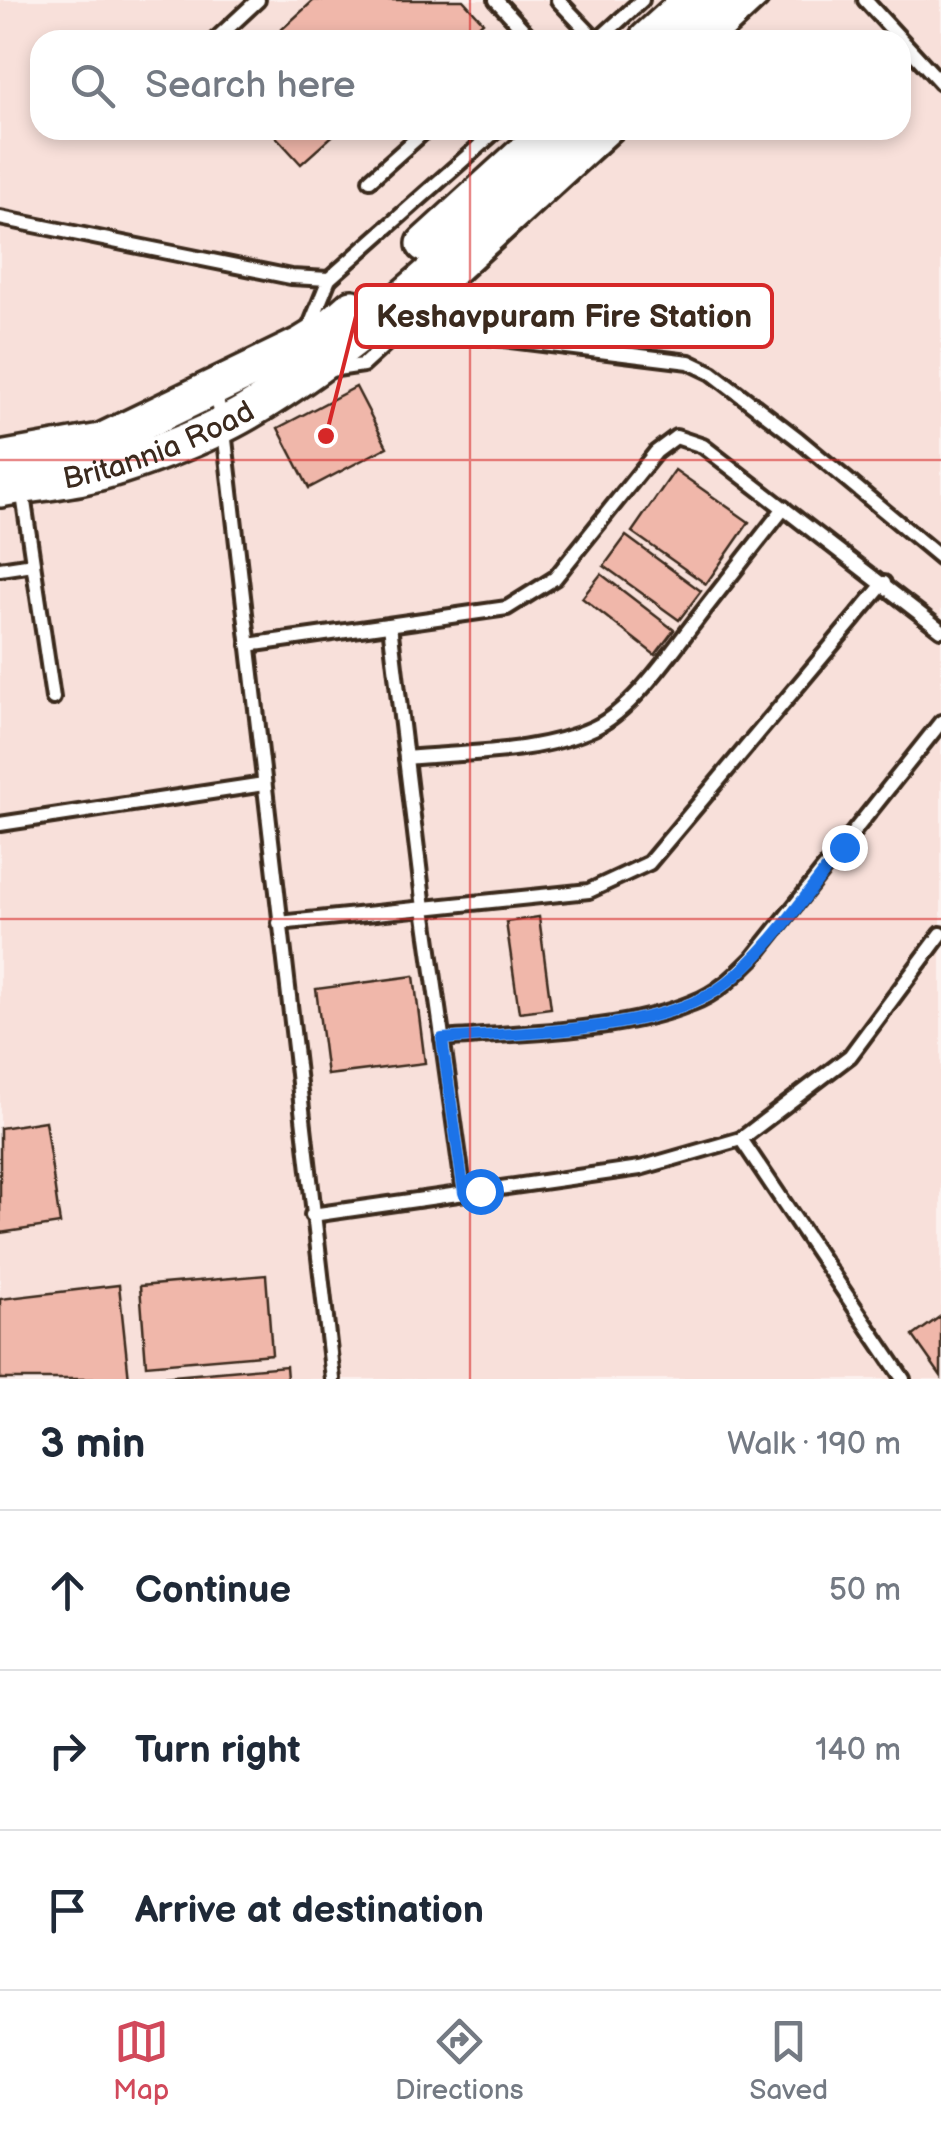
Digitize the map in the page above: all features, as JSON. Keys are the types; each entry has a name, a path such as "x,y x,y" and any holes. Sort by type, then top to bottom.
{"main road":[{"path":"658,30 690,0"},
{"path":"701,30 734,0"},
{"path":"302,360 328,329 539,140"},
{"path":"302,360 341,349 578,140"},
{"name":"Britannia Road","path":"7,478 101,442 213,387 302,360"},
{"name":"Britannia Road","path":"7,478 83,476 115,466 244,413 302,360"}],"lane":[{"path":"226,30 258,0"},
{"path":"496,0 524,30"},
{"path":"558,0 587,30"},
{"path":"608,30 642,0"},
{"path":"729,30 761,0"},
{"path":"865,0 892,30"},
{"path":"911,50 941,83"},
{"path":"370,180 415,140"},
{"path":"485,140 329,279 302,360 363,364 609,140"},
{"path":"0,218 291,277 329,279"},
{"path":"404,327 690,362 712,373 784,428 941,558"},
{"path":"213,387 223,422 333,1379"},
{"path":"248,645 507,608 555,578 656,452 676,437 703,446 941,630"},
{"path":"7,478 33,564 54,698"},
{"path":"406,758 536,744 568,738 598,726 623,706 661,665 784,508"},
{"path":"0,568 33,564"},
{"path":"280,923 589,891 648,863 884,583"},
{"path":"390,625 464,1193"},
{"path":"442,1039 596,1025 659,1014 694,1003 724,986 754,958 941,722"},
{"path":"0,824 264,784"},
{"path":"312,1216 640,1168 740,1139 850,1056 941,934"},
{"path":"740,1139 903,1379"}],"shaded area":[{"path":"0,0 941,0 941,1379 0,1379"}],"building":[{"path":"314,0 463,0 483,22 474,30 281,30"},
{"path":"279,140 328,140 301,164"},
{"path":"356,387 387,447 309,488 278,428"},
{"path":"675,470 749,522 706,584 632,532"},
{"path":"626,536 701,591 679,620 604,566"},
{"path":"601,574 674,630 655,655 582,598"},
{"path":"539,917 551,1008 519,1012 506,922"},
{"path":"414,976 425,1063 327,1075 316,989"},
{"path":"45,1121 60,1224 0,1233 0,1128"},
{"path":"266,1275 272,1354 146,1365 140,1286"},
{"path":"119,1285 129,1379 0,1379 0,1299"},
{"path":"941,1316 941,1376 913,1336"},
{"path":"286,1366 287,1379 151,1379 151,1378"}],"place":[{"name":"Keshavpuram Fire Station","path":"326,436"}],"route":[{"path":"480,1191 464,1193 442,1039 596,1025 659,1014 694,1003 724,986 754,958 844,847"}]}
